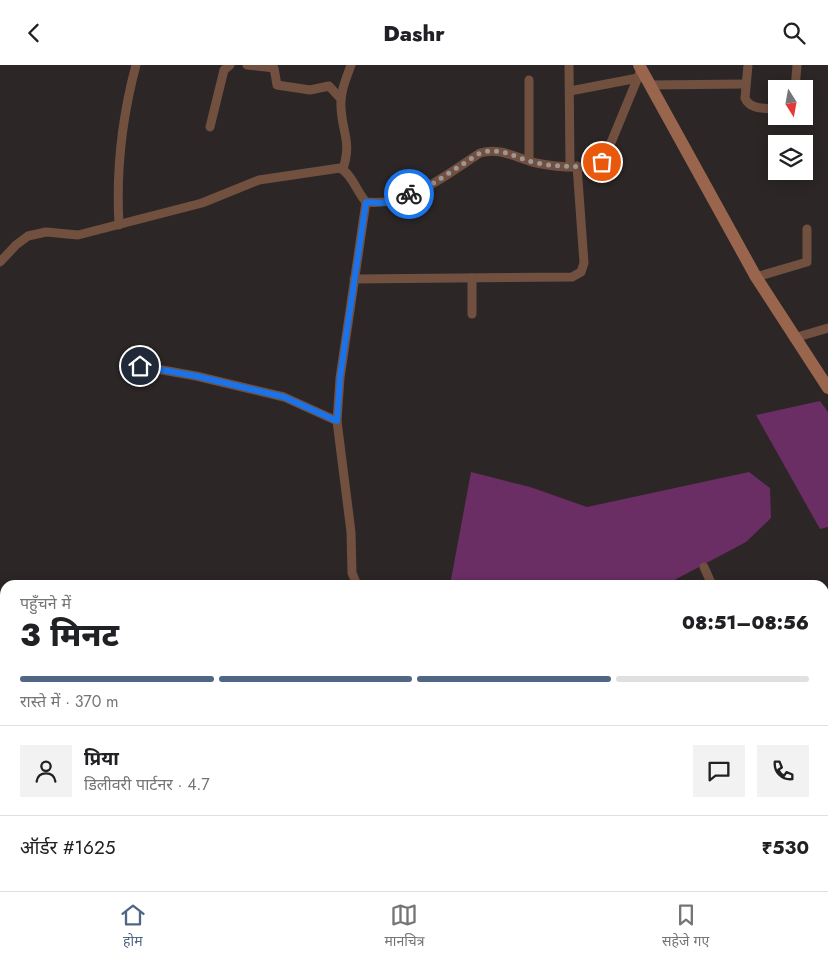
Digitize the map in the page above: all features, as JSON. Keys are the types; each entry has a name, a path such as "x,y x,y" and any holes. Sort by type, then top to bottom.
{"main road":[{"path":"639,71 650,85 756,277 828,388"}],"street":[{"path":"119,225 118,166 136,65"},
{"path":"210,127 224,70 230,65"},
{"path":"247,65 274,68 277,85 310,89 329,86 341,99"},
{"path":"350,65 341,99 341,109 348,143 343,169 366,202 340,377 337,421 351,532 352,573 355,580"},
{"path":"354,279 572,277 581,272 584,263 574,166 569,65"},
{"path":"748,65 745,98 747,103 752,107 768,108"},
{"path":"796,80 797,65"},
{"path":"570,91 639,71"},
{"path":"366,202 382,203 414,193 429,186 480,153 489,150 507,152 545,164 599,166 639,71"},
{"path":"529,80 529,160"},
{"path":"650,85 746,84"},
{"path":"0,262 16,245 28,236 46,232 78,235 202,203 259,180 334,168 343,169"},
{"path":"756,277 807,262 807,229"},
{"path":"472,278 472,314"},
{"path":"794,338 828,328"},
{"path":"140,366 196,376 275,395 301,403 337,421"},
{"path":"704,567 710,580"}],"shaded area":[{"path":"820,401 828,412 828,527 820,529 756,415"},
{"path":"471,472 530,487 587,507 749,472 770,488 771,518 746,542 674,580 451,580"}],"way so far":[{"path":"409,194 429,186 480,153 489,150 507,152 534,163 592,167 599,166 602,162"}],"route":[{"path":"140,366 267,392 301,403 337,421 340,377 366,202 382,203 409,194"}]}
